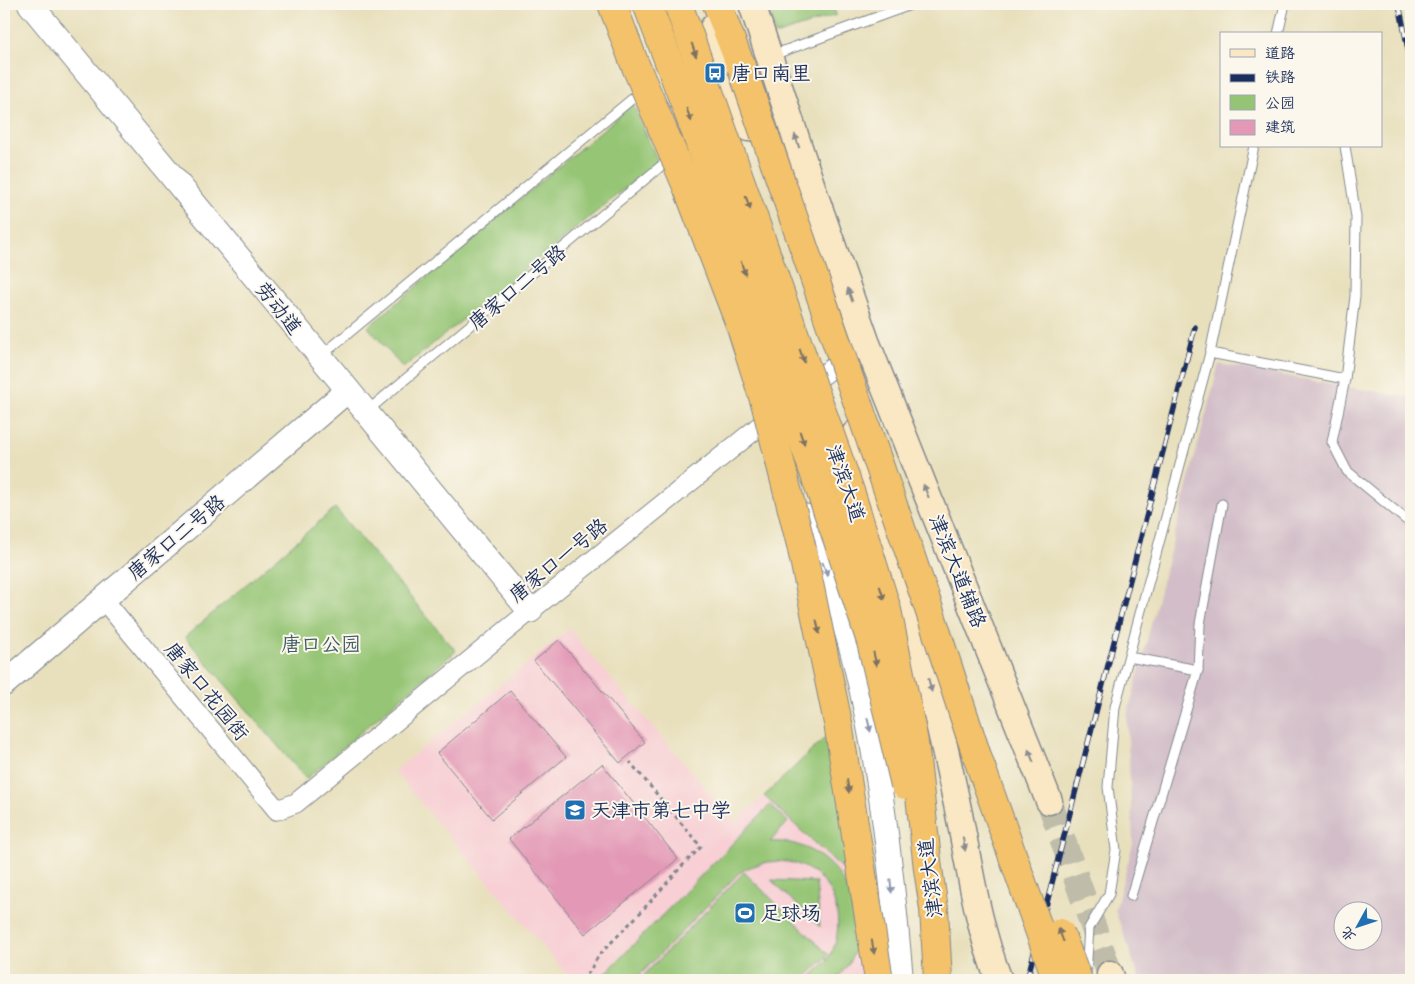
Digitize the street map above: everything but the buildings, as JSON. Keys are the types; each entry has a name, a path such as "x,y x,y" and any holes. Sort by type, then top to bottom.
{"highway":[{"path":"612,4 634,62 688,189 741,327 766,406 801,545 838,723 879,980"},
{"path":"647,4 695,130 871,642 893,738 928,869"},
{"name":"津滨大道","path":"678,4 851,494 887,610 914,742 934,909 938,980"},
{"name":"津滨大道","path":"718,4 741,66 921,614"},
{"path":"724,4 741,66"},
{"path":"921,614 978,759 1057,980"},
{"path":"921,614 1005,791 1078,980"}],"main road":[{"path":"704,4 921,614"},
{"name":"津滨大道辅路","path":"752,4 814,193 866,341 1049,801"},
{"name":"津滨大道","path":"921,614 938,719 959,814 973,893 990,959 999,980"}],"street":[{"name":"劳动道","path":"30,4 530,611"},
{"path":"600,4 667,161 706,260 743,371 790,480 832,587 856,664 872,737 884,821 901,980"},
{"name":"唐家口一号路","path":"277,810 296,803 530,611 866,341"},
{"name":"唐家口二号路","path":"4,684 348,391"},
{"name":"唐家口花园街","path":"103,599 277,810"}],"lane":[{"path":"769,56 913,4"},
{"path":"1278,32 1285,4"},
{"path":"320,357 638,94"},
{"path":"1103,978 1089,928 1109,894 1116,850 1108,787 1116,707 1210,353 1254,148"},
{"path":"1345,148 1356,217 1355,296 1345,379 1332,442 1347,470 1410,523"},
{"name":"唐家口二号路","path":"366,413 667,161"},
{"path":"1210,353 1345,379"},
{"path":"1131,896 1198,670 1200,624 1222,504"},
{"path":"1129,657 1198,670"}],"path":[{"path":"580,980 589,972 599,955 640,914 701,847 630,762"}],"shaded area":[{"path":"1219,364 1411,398 1411,969 1402,980 1140,980 1115,910 1133,844 1127,717"},
{"name":"天津市第七中学","path":"569,629 735,823 832,731 869,980 560,980 566,974 394,771"}],"green space":[{"path":"765,4 832,4 836,15 775,35"},
{"path":"633,104 658,162 403,368 368,327"},
{"name":"唐口公园","path":"335,508 456,651 306,779 185,637"},
{"path":"832,731 853,879 764,796"},
{"path":"770,805 788,822 770,842 789,843 807,849 823,859 837,872 848,888 855,906 858,925 855,949 848,964 835,980 808,980 826,961 835,945 838,918 832,896 824,883 813,872 800,865 770,862 754,866 739,873 635,980 599,980"},
{"name":"足球场","path":"744,872 829,955 803,980 639,980"},
{"path":"771,880 816,882 820,927"}],"tunnel":[{"path":"1049,801 1110,974"}],"railway":[{"path":"1399,4 1411,64"},
{"path":"1027,980 1195,327"}],"place":[{"name":"唐口南里","path":"715,73"},
{"name":"天津市第七中学","path":"575,810"},
{"name":"足球场","path":"745,913"}]}
